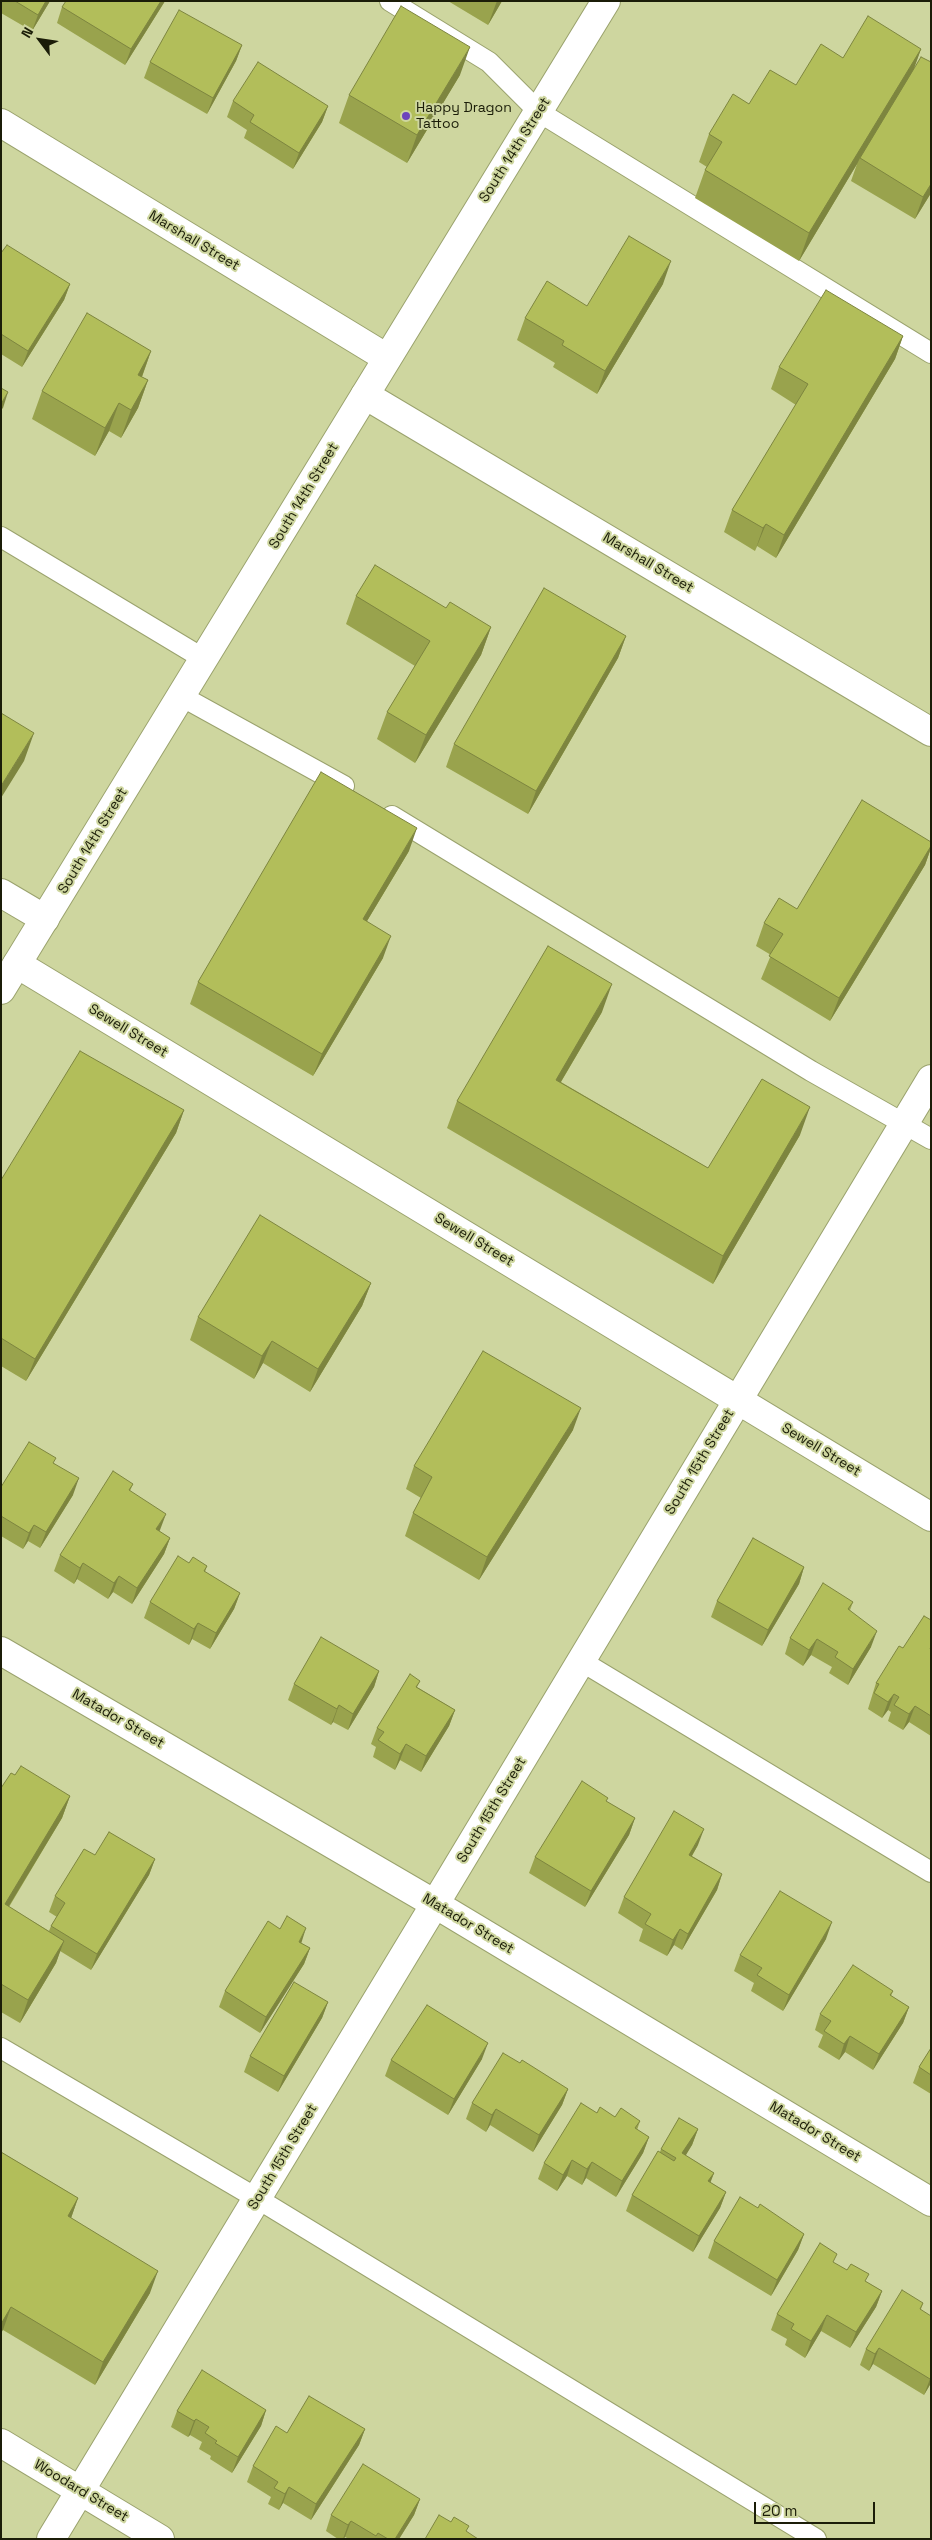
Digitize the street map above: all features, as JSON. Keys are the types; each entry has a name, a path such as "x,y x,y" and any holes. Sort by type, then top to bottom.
{"street":[{"name":"South 14th Street","path":"1,990 606,1"},
{"name":"Marshall Street","path":"1,123 388,358"},
{"name":"Marshall Street","path":"366,395 931,732"},
{"path":"1,893 45,920"},
{"name":"Sewell Street","path":"17,964 931,1517"},
{"name":"South 15th Street","path":"51,2539 436,1904 931,1079"},
{"name":"Matador Street","path":"1,1651 436,1904 931,2202"},
{"name":"Woodard Street","path":"1,2443 160,2539"}],"lane":[{"path":"390,1 488,62 539,112 931,353"},
{"path":"1,537 204,659"},
{"path":"181,696 371,803 803,1066 931,1139"},
{"path":"581,1661 931,1872"},
{"path":"1,2048 258,2199 816,2539"}],"building":[{"path":"15,1 46,1 38,15"},
{"path":"66,1 161,1 131,49 62,7"},
{"path":"401,6 470,47 417,135 349,95"},
{"path":"179,10 242,45 213,98 150,62"},
{"path":"868,16 921,49 809,233 705,170 722,142 709,134 733,94 749,104 770,70 796,85 821,44 843,58"},
{"path":"921,57 931,62 931,184 923,197 860,158"},
{"path":"258,62 328,106 299,153 250,122 254,115 233,101"},
{"path":"629,236 671,261 605,371 562,345 564,341 525,318 547,281 587,306"},
{"path":"7,245 70,284 28,351 1,334 1,253"},
{"path":"826,290 903,336 784,535 766,524 763,528 732,510 808,384 779,367"},
{"path":"87,313 151,351 138,375 148,380 131,410 119,403 105,428 42,391"},
{"path":"1,388 8,392 1,404"},
{"path":"375,565 446,608 450,602 491,627 426,735 387,712 430,641 356,596"},
{"path":"544,588 626,636 536,791 454,744"},
{"path":"1,713 34,733 1,786"},
{"path":"321,772 417,828 363,919 391,936 322,1054 198,982"},
{"path":"862,800 931,842 931,846 839,998 769,956 783,934 764,923 779,898 797,909"},
{"path":"548,946 612,984 556,1080 708,1168 762,1079 810,1107 723,1256 457,1101"},
{"path":"80,1051 184,1110 35,1359 1,1338 1,1180"},
{"path":"260,1215 371,1283 318,1369 272,1341 262,1356 198,1317"},
{"path":"483,1351 581,1408 487,1557 413,1513 432,1477 414,1466"},
{"path":"29,1442 56,1458 53,1463 79,1478 46,1532 34,1525 29,1533 1,1516 1,1487"},
{"path":"113,1471 133,1484 129,1490 166,1514 156,1529 170,1538 137,1588 119,1576 114,1583 83,1563 80,1568 60,1555"},
{"path":"753,1538 804,1567 768,1630 717,1601"},
{"path":"178,1556 189,1563 193,1557 207,1566 204,1571 240,1593 216,1633 198,1623 194,1629 150,1602"},
{"path":"823,1583 853,1602 848,1609 877,1631 853,1669 835,1657 838,1652 817,1639 809,1650 790,1638"},
{"path":"924,1616 931,1620 931,1716 915,1706 909,1714 894,1705 899,1697 894,1694 888,1702 874,1693 879,1684 876,1683 899,1646 903,1648"},
{"path":"321,1637 379,1671 353,1714 339,1705 337,1709 294,1684"},
{"path":"410,1674 420,1681 416,1687 455,1710 426,1756 406,1744 400,1754 378,1740 384,1732 377,1728"},
{"path":"21,1766 70,1796 5,1904 64,1941 28,2000 1,1984 1,1788 11,1773 15,1775"},
{"path":"582,1781 608,1798 606,1801 635,1818 591,1891 535,1857"},
{"path":"674,1811 704,1829 689,1855 722,1874 688,1934 680,1929 673,1940 645,1924 651,1914 624,1897"},
{"path":"109,1832 155,1859 97,1954 51,1926 65,1903 55,1896 84,1849 95,1855"},
{"path":"780,1891 832,1922 789,1995 757,1975 762,1968 740,1955"},
{"path":"287,1916 306,1928 299,1942 310,1948 266,2017 225,1991 268,1921 280,1929"},
{"path":"853,1965 893,1991 890,1995 909,2007 879,2054 850,2036 844,2044 824,2031 831,2021 820,2014"},
{"path":"294,1982 328,2002 284,2076 250,2056"},
{"path":"427,2005 488,2043 454,2099 391,2060"},
{"path":"931,2048 931,2075 919,2067"},
{"path":"503,2053 520,2063 522,2060 568,2089 539,2135 496,2109 492,2115 472,2103"},
{"path":"581,2103 597,2113 600,2107 615,2117 621,2108 640,2121 635,2128 649,2137 622,2181 592,2162 587,2169 572,2160 563,2175 544,2163"},
{"path":"679,2118 698,2129 682,2153 714,2173 708,2181 726,2192 699,2236 632,2195 658,2151 674,2161 676,2158 661,2149"},
{"path":"1,2152 78,2198 68,2216 158,2271 103,2362 11,2307 1,2324"},
{"path":"740,2197 758,2208 760,2204 804,2234 777,2280 714,2241"},
{"path":"820,2243 837,2254 833,2262 847,2270 851,2264 869,2274 865,2281 882,2291 856,2332 827,2315 811,2341 791,2329 794,2324 777,2314"},
{"path":"902,2290 923,2303 920,2309 931,2316 930,2379 879,2348 875,2354 866,2349"},
{"path":"202,2370 266,2410 238,2457 215,2443 217,2441 205,2433 209,2427 177,2411"},
{"path":"309,2396 365,2429 316,2504 289,2487 285,2494 274,2488 278,2482 253,2466 276,2426 287,2433"},
{"path":"363,2464 420,2499 395,2539 388,2539 378,2533 376,2536 351,2521 348,2525 331,2515"},
{"path":"439,2515 451,2522 454,2517 469,2526 466,2531 478,2539 425,2539"}],"place":[{"name":"Happy Dragon Tattoo","path":"406,116"}]}
